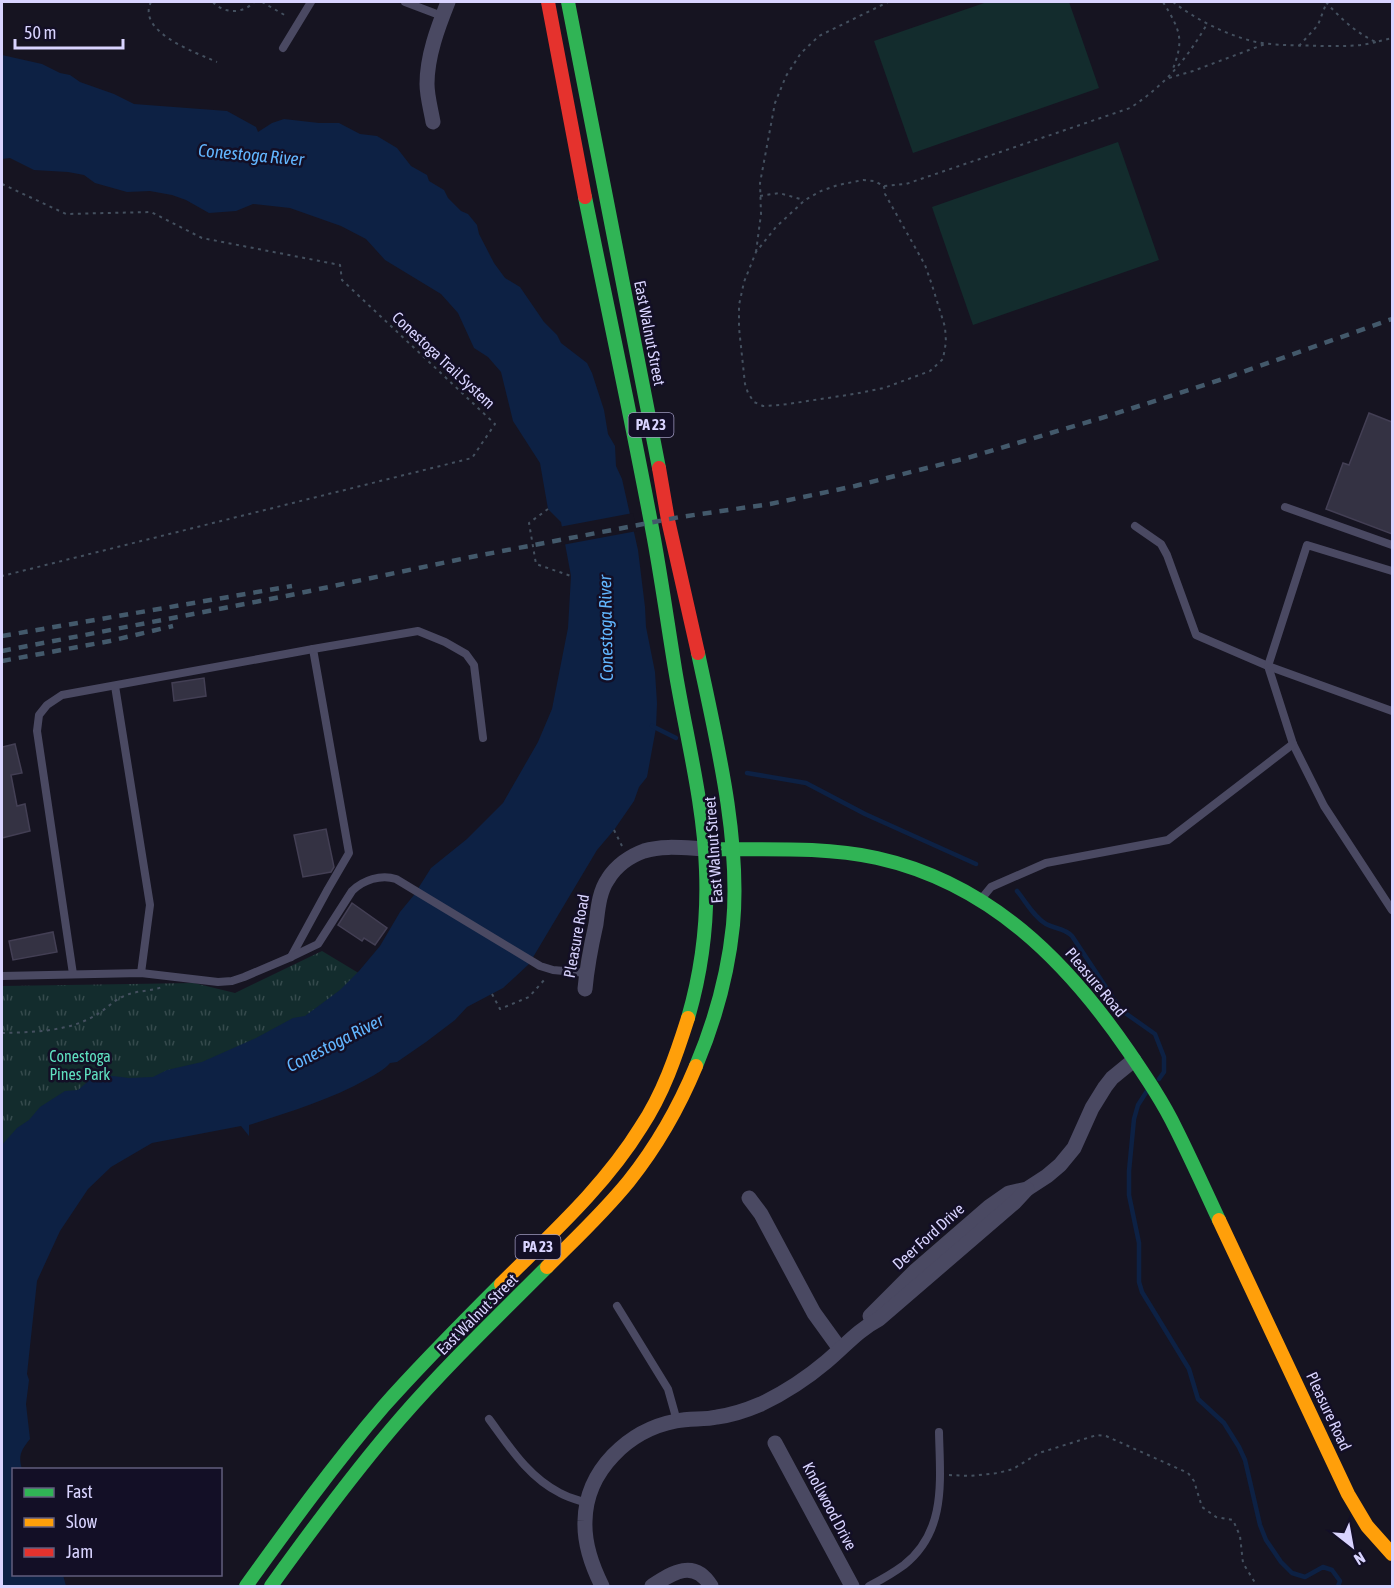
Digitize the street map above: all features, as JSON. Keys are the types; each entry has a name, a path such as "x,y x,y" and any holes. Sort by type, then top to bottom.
{"main road":[{"name":"East Walnut Street","path":"246,1587 329,1471 381,1409 589,1195 615,1165 641,1127 663,1087 680,1042 700,963 706,919 707,883 699,804 654,542 548,2"},
{"name":"East Walnut Street","path":"271,1587 321,1515 396,1423 604,1209 631,1177 657,1140 693,1075 710,1033 727,967 734,894 726,799 701,665 669,526 568,2"},
{"name":"Pleasure Road","path":"705,849 847,853 875,857 928,872 950,881 981,899 1029,935 1066,971 1098,1010 1159,1096 1353,1503 1370,1530 1392,1554"}],"street":[{"path":"433,122 427,85 431,57 445,9"},
{"name":"Pleasure Road","path":"586,981 603,888 614,871 628,858 655,849 705,849"},
{"name":"Deer Ford Drive","path":"602,1587 588,1551 585,1521 587,1503 596,1479 606,1463 622,1447 652,1428 677,1421 717,1418 761,1403 785,1391 826,1363 865,1327 879,1319 1015,1202 1027,1189 1060,1165 1074,1148 1105,1087 1134,1060"},
{"path":"749,1198 761,1214 814,1313 840,1349"},
{"name":"Knollwood Drive","path":"775,1443 852,1587"},
{"path":"652,1587 672,1573 682,1570 701,1575 711,1587"}],"lane":[{"path":"283,48 311,2"},
{"path":"405,2 445,9"},
{"path":"1285,507 1392,545"},
{"path":"1135,526 1161,544 1196,635 1268,666 1392,711"},
{"path":"1392,571 1307,545 1268,666 1293,744 1324,806 1392,910"},
{"path":"73,974 37,731 39,715 46,705 62,696 418,631 466,654 474,665 483,738"},
{"path":"291,957 349,853 313,649"},
{"path":"115,686 150,905 141,973"},
{"path":"981,899 991,887 1046,863 1168,840 1293,744"},
{"path":"2,976 141,973 218,982 232,981 318,944 352,891 363,883 380,877 390,877 540,966 586,981"},
{"path":"616,1306 668,1389 677,1421"},
{"path":"489,1419 533,1474 558,1492 587,1503"},
{"path":"869,1587 906,1564 931,1532 938,1510 941,1475 939,1432"}],"path":[{"path":"151,2 148,14 152,23 177,44 217,62"},
{"path":"213,2 225,10 234,12 243,10 254,2"},
{"path":"262,2 298,23"},
{"path":"884,186 885,194 925,265 945,327 946,342 943,359 930,371 884,387 854,394 763,406 754,402 745,384 739,305 744,282 756,252 761,214 760,183 775,103 786,76 801,53 819,36 888,2"},
{"path":"1163,2 1177,24 1180,34 1178,57 1171,74"},
{"path":"1173,2 1207,24 1256,42 1299,46 1362,46 1392,38"},
{"path":"1299,46 1318,25 1326,2 1358,33 1376,42"},
{"path":"756,252 776,227 805,200 821,191 863,180 874,181 884,186 906,184 1130,108 1148,96 1182,64 1207,24"},
{"path":"1166,79 1266,43"},
{"name":"Conestoga Trail System","path":"2,184 66,214 151,212 202,238 340,265 342,280 495,424 472,458 2,576"},
{"path":"760,196 779,193 805,200"},
{"path":"548,509 529,523 536,564 571,576"},
{"path":"614,830 628,858"},
{"path":"492,994 500,1009 529,998 553,970"},
{"path":"2,1033 41,1031 69,1026 95,1016 121,997 137,991 152,991 162,987 168,976"},
{"path":"941,1475 970,1476 998,1473 1013,1469 1039,1453 1097,1435 1106,1436 1188,1473 1194,1481 1202,1507 1216,1517 1233,1521 1240,1536 1243,1563 1257,1587"}],"green space":[{"path":"987,2 1069,2 1099,88 913,153 874,41"},
{"path":"1118,142 1159,260 973,325 932,207"},
{"name":"Conestoga Pines Park","path":"322,951 400,998 86,1148 2,1302 2,986 194,983 235,993"}],"water":[{"name":"Conestoga River","path":"2,55 42,64 134,104 227,111 256,127 258,132 284,119 339,123 360,134 377,136 397,148 411,166 427,175 429,181 444,190 448,198 461,211 468,214 477,225 479,234 494,263 505,278 520,287 561,343 587,363 592,373 604,410 608,434 615,446 616,466 622,479 638,550 646,627 655,672 657,703 656,728 647,777 639,787 634,801 597,850 529,964 503,988 467,1007 455,1020 397,1062 390,1063 380,1072 339,1093 249,1125 249,1136 241,1126 152,1143 111,1167 88,1189 60,1231 37,1281 27,1374 29,1380 26,1404 30,1439 21,1453 22,1468 12,1468 12,1576 63,1576 66,1586 2,1586 2,1145 40,1107 65,1091 78,1090 92,1078 104,1075 129,1078 153,1077 167,1070 202,1062 256,1038 293,1018 305,1016 340,990 359,971 380,946 400,912 431,868 467,839 503,803 538,742 552,709 568,628 571,576 561,522 548,509 540,463 513,421 501,372 488,357 474,348 458,313 441,294 385,260 366,239 341,226 290,208 253,204 236,211 209,213 172,195 150,191 127,192 95,183 84,175 34,170 10,158 2,159"}],"pier":[{"path":"633,513 637,531 562,545 559,527"}],"building":[{"path":"1369,413 1392,422 1392,534 1326,509 1343,463 1349,465"},
{"path":"204,678 206,696 174,701 172,683"},
{"path":"15,744 22,773 11,775 17,806 25,804 30,831 2,838 2,747"},
{"path":"326,829 334,867 331,872 303,877 294,835"},
{"path":"352,903 387,928 375,945 364,938 362,941 338,925"},
{"path":"53,932 57,952 13,960 9,941"}],"waterway":[{"path":"652,726 676,738"},
{"path":"747,773 806,783 865,814 976,864"},
{"path":"1017,891 1042,921 1072,936 1121,1010 1155,1034 1164,1057 1164,1072 1159,1079"},
{"path":"1147,1091 1138,1105 1134,1119 1129,1171 1129,1195 1139,1243 1139,1282 1142,1292 1189,1369 1198,1399 1224,1423 1239,1447 1245,1460 1260,1525 1266,1540 1281,1562 1292,1573 1305,1577 1323,1567 1332,1570 1340,1581 1338,1586"}],"railway":[{"path":"2,651 286,596 466,558 680,517 770,504 855,486 967,458 1108,416 1223,379 1392,319"},
{"path":"2,636 292,586"},
{"path":"2,661 110,641 173,626"}],"traffic: fast":[{"path":"568,2 659,468"},
{"path":"585,197 654,539 702,820 706,870 705,926 697,982 688,1018"},
{"path":"696,1066 715,1015 724,979 731,943 735,892 725,789 698,653"},
{"path":"705,849 813,850 877,858 917,870 955,886 989,906 1051,957 1105,1018 1166,1109 1219,1220"},
{"path":"271,1586 366,1459 417,1399 547,1267"},
{"path":"246,1586 330,1473 383,1407 501,1284"}],"traffic: slow":[{"path":"501,1284 576,1210 626,1149 649,1114 662,1088 688,1018"},
{"path":"547,1267 610,1204 639,1168 666,1126 696,1066"},
{"path":"1219,1220 1348,1494 1367,1526 1392,1554"}],"traffic: jam":[{"path":"548,2 585,197"},
{"path":"659,468 668,520 698,653"}]}
